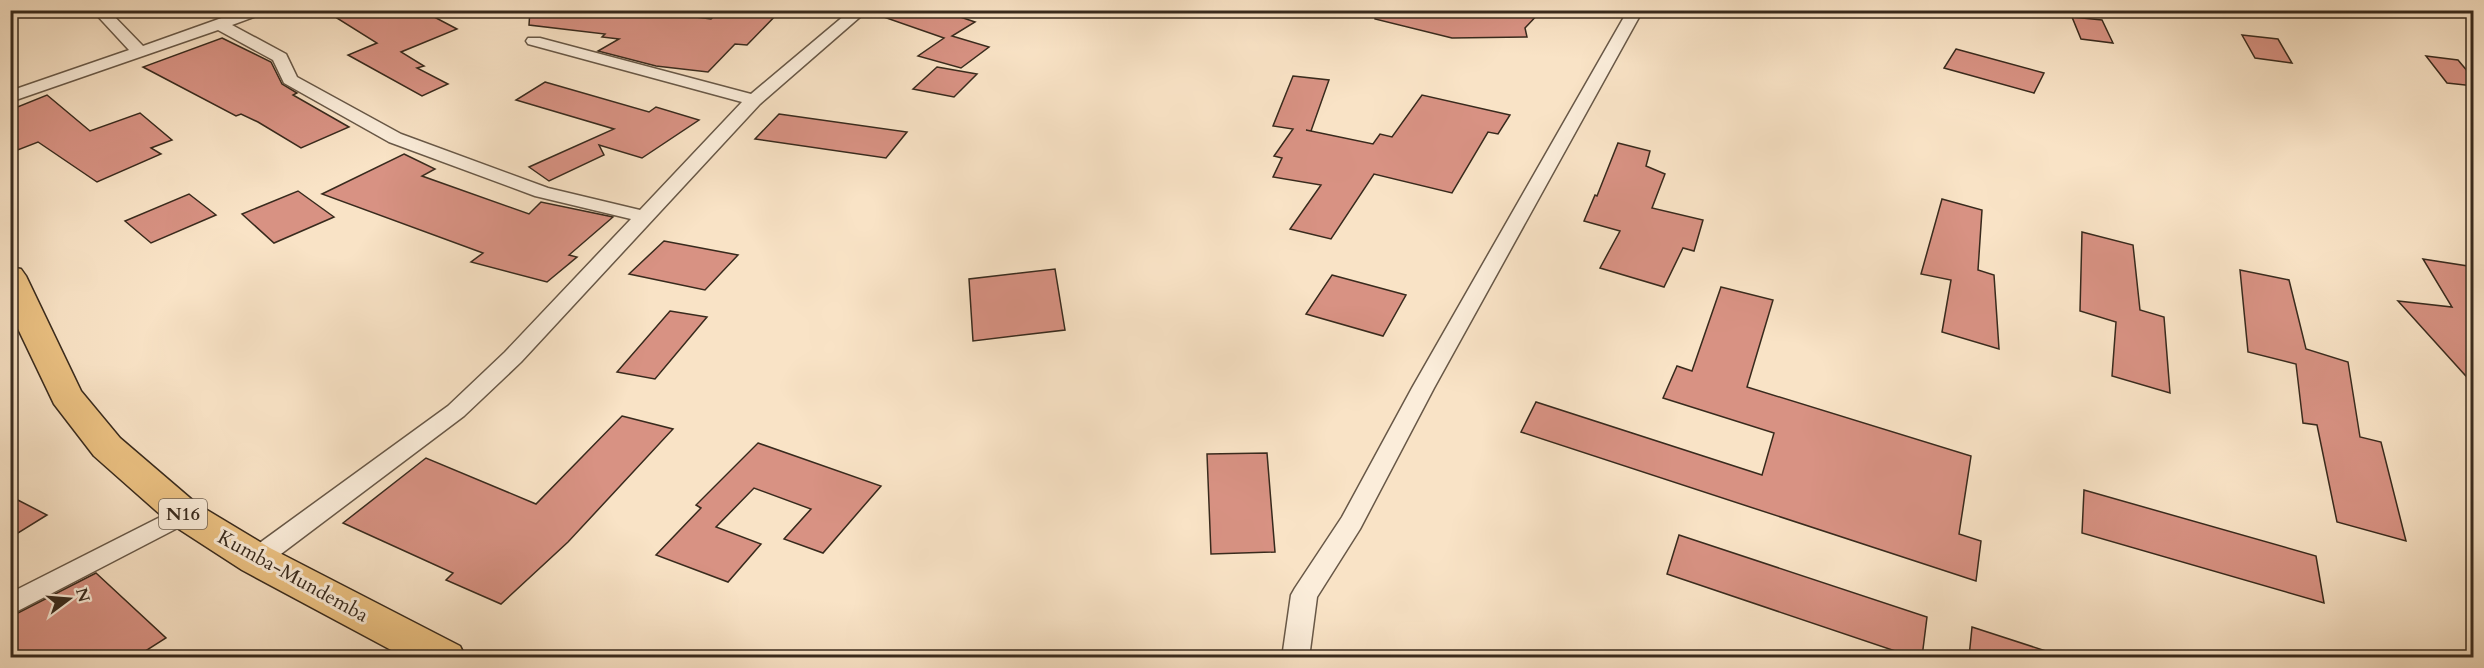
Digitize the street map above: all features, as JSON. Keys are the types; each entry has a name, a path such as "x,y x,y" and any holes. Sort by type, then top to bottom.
{"highway":[{"name":"Kumba-Mundemba","path":"10,276 66,396 107,447 184,514 256,559 445,657"}],"street":[{"path":"99,10 139,51"},
{"path":"10,98 260,10"},
{"path":"256,559 456,411 513,357 754,100 861,10"},
{"path":"1294,657 1304,595 1351,523 1434,367 1636,10"},
{"path":"219,24 280,57 290,80 394,138 542,192 645,217"},
{"path":"534,41 754,100"},
{"path":"10,605 184,514"}],"building":[{"path":"324,10 421,10 457,29 401,52 424,66 417,68 448,84 422,96 348,55 377,43"},
{"path":"530,10 641,10 711,19 721,10 781,10 747,45 735,44 708,72 656,66 598,51 619,39 602,37 605,34 529,25"},
{"path":"875,10 940,10 975,22 952,36 989,47 961,68 918,56 944,38 875,14"},
{"path":"1376,10 1542,10 1525,28 1527,37 1452,38 1375,19"},
{"path":"2072,17 2102,20 2113,43 2081,39"},
{"path":"2242,35 2278,39 2292,63 2255,58"},
{"path":"222,38 271,62 282,84 297,93 293,95 349,127 301,148 258,122 241,114 236,116 143,67"},
{"path":"1956,49 2044,73 2034,93 1944,68"},
{"path":"2426,56 2458,60 2474,79 2474,86 2447,83"},
{"path":"937,67 977,74 954,97 913,89"},
{"path":"1293,76 1329,80 1311,131 1306,130 1373,144 1380,134 1392,137 1422,95 1510,115 1498,134 1488,132 1452,193 1374,174 1331,239 1290,229 1321,185 1273,177 1282,158 1274,156 1293,129 1273,126"},
{"path":"545,82 649,112 656,107 699,120 642,158 599,145 604,155 549,181 529,167 614,129 516,100"},
{"path":"47,95 90,131 140,113 172,140 151,148 161,154 97,182 38,142 10,153 10,110"},
{"path":"779,114 907,132 886,158 755,139"},
{"path":"1618,143 1650,151 1646,166 1665,174 1652,208 1703,220 1694,251 1683,248 1664,287 1600,268 1620,231 1584,221 1595,195 1597,196"},
{"path":"404,154 435,169 422,176 529,214 541,202 613,217 569,255 577,257 547,282 471,262 483,253 322,194"},
{"path":"298,191 334,217 274,243 242,214"},
{"path":"189,194 216,215 151,243 125,221"},
{"path":"1942,199 1982,210 1978,270 1994,275 1999,349 1942,332 1951,280 1921,274"},
{"path":"2082,232 2133,245 2140,310 2164,317 2170,393 2112,376 2116,322 2080,311"},
{"path":"664,241 738,255 705,290 629,274"},
{"path":"2423,259 2474,267 2474,385 2398,301 2452,307"},
{"path":"1055,269 1065,330 973,341 969,279"},
{"path":"2240,270 2289,280 2306,349 2348,362 2360,437 2381,442 2406,541 2337,522 2317,425 2303,423 2296,364 2248,352"},
{"path":"1332,275 1406,295 1383,336 1306,314"},
{"path":"1721,287 1773,300 1747,387 1971,456 1959,534 1981,541 1976,581 1521,432 1536,402 1762,475 1774,433 1663,398 1677,366 1692,371"},
{"path":"670,311 707,317 655,379 617,372"},
{"path":"622,416 673,429 568,542 501,604 446,580 453,573 343,523 426,458 536,504"},
{"path":"758,443 881,486 823,553 784,539 811,509 754,488 716,527 761,544 728,582 656,555 701,508 696,505"},
{"path":"1267,453 1275,552 1211,554 1207,454"},
{"path":"2084,490 2316,556 2324,603 2082,533"},
{"path":"10,496 47,515 10,538"},
{"path":"1679,535 1927,617 1922,657 1913,657 1667,574"},
{"path":"96,573 166,638 136,657 10,657 10,617"},
{"path":"1972,627 2052,653 2051,657 1969,657"}]}
